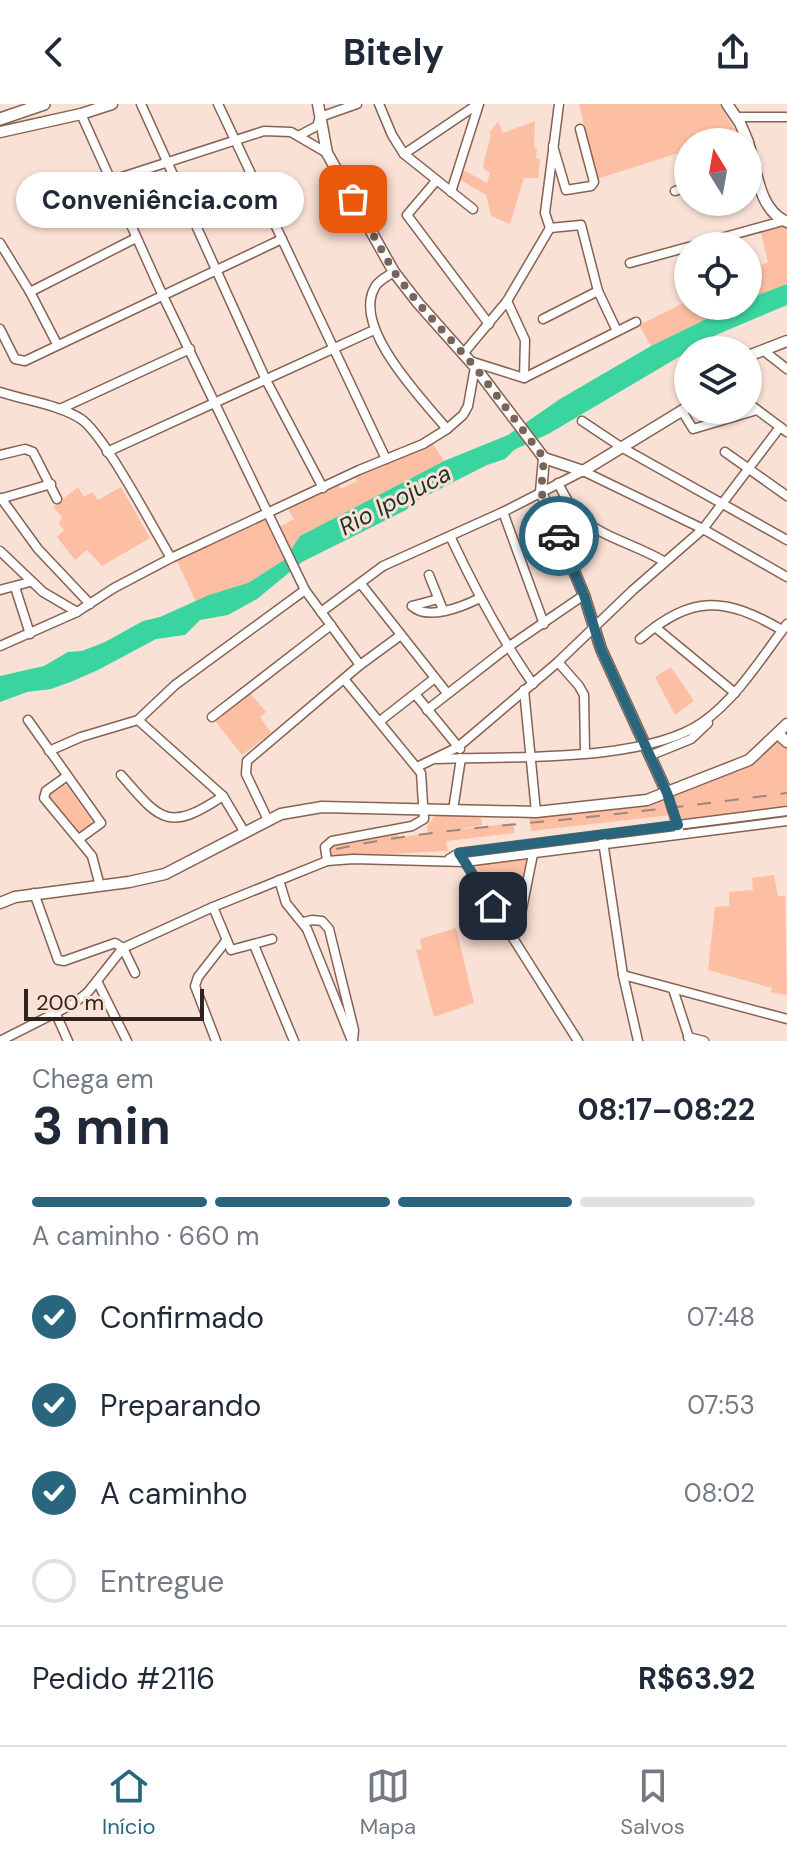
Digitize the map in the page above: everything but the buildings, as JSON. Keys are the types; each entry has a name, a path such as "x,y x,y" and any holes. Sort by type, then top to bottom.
{"highway":[{"path":"0,119 44,104"}],"main road":[{"path":"0,132 112,104"},
{"path":"318,104 327,153 394,272 469,361 544,458 583,471 674,416"},
{"path":"727,104 742,128"},
{"path":"762,192 767,204 785,221"},
{"path":"764,351 787,341"},
{"path":"544,458 541,492 584,595 593,628 667,793"},
{"path":"0,903 34,893 100,886 175,871 281,814 322,807 536,812 636,802 749,760 787,724"},
{"path":"778,734 787,742"}],"street":[{"path":"141,104 266,380 323,488"},
{"path":"218,104 386,459"},
{"path":"299,135 317,126 320,117 357,104"},
{"path":"379,104 404,154 473,209"},
{"path":"404,154 470,107 479,104"},
{"path":"451,192 479,104"},
{"path":"0,646 77,612 171,558 423,444 463,415 468,406 469,361 550,228 545,213 559,104"},
{"path":"737,117 785,117 784,104"},
{"path":"81,114 163,296 305,590 360,665"},
{"path":"553,146 566,190 591,186 594,182 580,129"},
{"path":"51,200 273,130 299,135 327,153"},
{"path":"436,181 407,215 489,324"},
{"path":"743,232 785,221"},
{"path":"550,228 580,224 598,291 617,331"},
{"path":"30,292 136,238"},
{"path":"0,329 18,361 25,361 282,239"},
{"path":"0,243 57,344"},
{"path":"630,263 674,251"},
{"path":"394,272 380,281 372,293 374,330 396,366 447,429"},
{"path":"543,319 598,291"},
{"path":"507,301 525,340 524,378"},
{"path":"469,361 524,378 636,322"},
{"path":"107,452 374,330"},
{"path":"60,409 190,349"},
{"path":"764,351 787,369"},
{"path":"0,392 60,409 86,423 171,558"},
{"path":"417,767 458,747 558,662 703,529 784,429 762,414"},
{"path":"582,421 621,447 787,540"},
{"path":"690,424 692,429 711,424"},
{"path":"0,455 30,449 37,456 57,499"},
{"path":"725,452 787,496"},
{"path":"321,612 383,566 503,512 583,471 703,529 787,577"},
{"path":"558,483 571,507 586,522 665,562"},
{"path":"51,484 0,498 38,549 90,604"},
{"path":"503,512 544,624"},
{"path":"450,536 480,598 533,684"},
{"path":"0,551 30,582 77,612"},
{"path":"429,575 443,610"},
{"path":"0,590 30,582"},
{"path":"361,584 447,693"},
{"path":"15,587 30,634"},
{"path":"49,751 81,737 138,720 175,685 305,590"},
{"path":"427,710 508,647 584,595"},
{"path":"438,599 412,606 422,614 480,598"},
{"path":"432,759 531,758 585,752 647,751 712,715 735,693 784,627 723,604 675,614 640,639"},
{"path":"212,717 331,625"},
{"path":"655,627 735,693"},
{"path":"268,820 246,774 247,761 360,665 401,635"},
{"path":"558,662 584,695 585,752"},
{"path":"380,721 435,678"},
{"path":"327,861 327,843 412,826 424,819 423,779 417,767 344,679"},
{"path":"524,690 536,812"},
{"path":"415,694 464,758 453,810"},
{"path":"28,720 101,823 79,839"},
{"path":"138,720 223,796 245,833"},
{"path":"121,775 151,810 173,818 203,810 223,796"},
{"path":"67,776 46,791 45,803 79,839 94,861 100,886"},
{"path":"667,793 680,835"},
{"path":"603,841 678,825 787,811"},
{"path":"740,817 741,828"},
{"path":"0,1041 73,1004 97,981 123,948 213,907 327,861 448,860 787,821"},
{"path":"603,841 623,975 638,1041"},
{"path":"500,853 533,854 550,847"},
{"path":"507,928 521,914 533,854"},
{"path":"462,858 578,1041"},
{"path":"279,880 286,903 304,922 353,1041"},
{"path":"34,893 56,958 64,961 111,943 123,948 135,973"},
{"path":"213,907 226,941 234,951 272,939"},
{"path":"304,922 322,921 329,929 354,1030 353,1041"},
{"path":"216,1041 197,992 196,980 226,941"},
{"path":"254,945 294,1041"},
{"path":"319,957 335,954"},
{"path":"623,975 787,1019"},
{"path":"97,981 127,1041"},
{"path":"673,989 689,1039 704,1041"},
{"path":"56,1014 68,1041"}],"shaded area":[{"path":"579,104 719,104 734,128 674,128 674,154 597,179"},
{"path":"535,121 534,147 537,148 536,158 540,159 538,178 524,178 510,224 491,216 486,195 457,178 460,168 487,183 490,173 483,165 489,133 498,122 503,133"},
{"path":"782,224 787,227 787,284 762,294 762,265 768,262 760,229"},
{"path":"674,308 674,320 704,320 651,346 639,325"},
{"path":"433,444 444,461 300,536 291,549 279,527 294,519 287,508 338,485 341,489 357,481 355,477"},
{"path":"78,487 84,497 92,492 98,500 121,487 150,538 102,566 87,550 75,560 57,537 64,530 59,524 62,517 53,507"},
{"path":"265,520 284,560 248,583 196,602 177,561"},
{"path":"671,667 694,701 675,715 655,677"},
{"path":"250,693 266,712 260,717 271,733 242,755 215,721"},
{"path":"779,740 787,747 787,809 683,823 673,795 751,763"},
{"path":"61,785 67,785 91,819 92,824 83,834 66,824 50,801 48,796"},
{"path":"663,800 670,815 531,831 529,817 652,804"},
{"path":"440,815 481,817 482,825 457,830 513,823 515,833 446,841 448,851 329,857 330,846 397,834 399,837 428,834 427,826"},
{"path":"529,856 520,910 508,923 474,864"},
{"path":"774,875 778,896 785,896 787,995 708,970 715,907 729,906 729,892 753,890 752,878"},
{"path":"456,928 474,1003 434,1017 416,950 422,949 420,939"}],"water":[{"name":"Rio Ipojuca","path":"787,284 787,305 762,316 762,294"},
{"name":"Rio Ipojuca","path":"704,320 752,320 714,336 674,336 674,360 550,433 514,450 505,459 414,502 406,510 302,562 257,599 228,615 200,620 185,635 156,639 73,681 0,702 0,676 44,666 68,652 82,651 105,642 143,621 248,583 284,560 300,536 444,461 508,435 560,399 651,346"}],"railway":[{"path":"336,849 448,831 787,793"}],"way so far":[{"path":"353,199 394,272 475,367 544,458 541,492 559,536"}],"place":[{"name":"Conveniência.com","path":"353,199"}],"route":[{"path":"493,906 459,853 678,825 667,793 601,649 584,595 559,536"}]}
